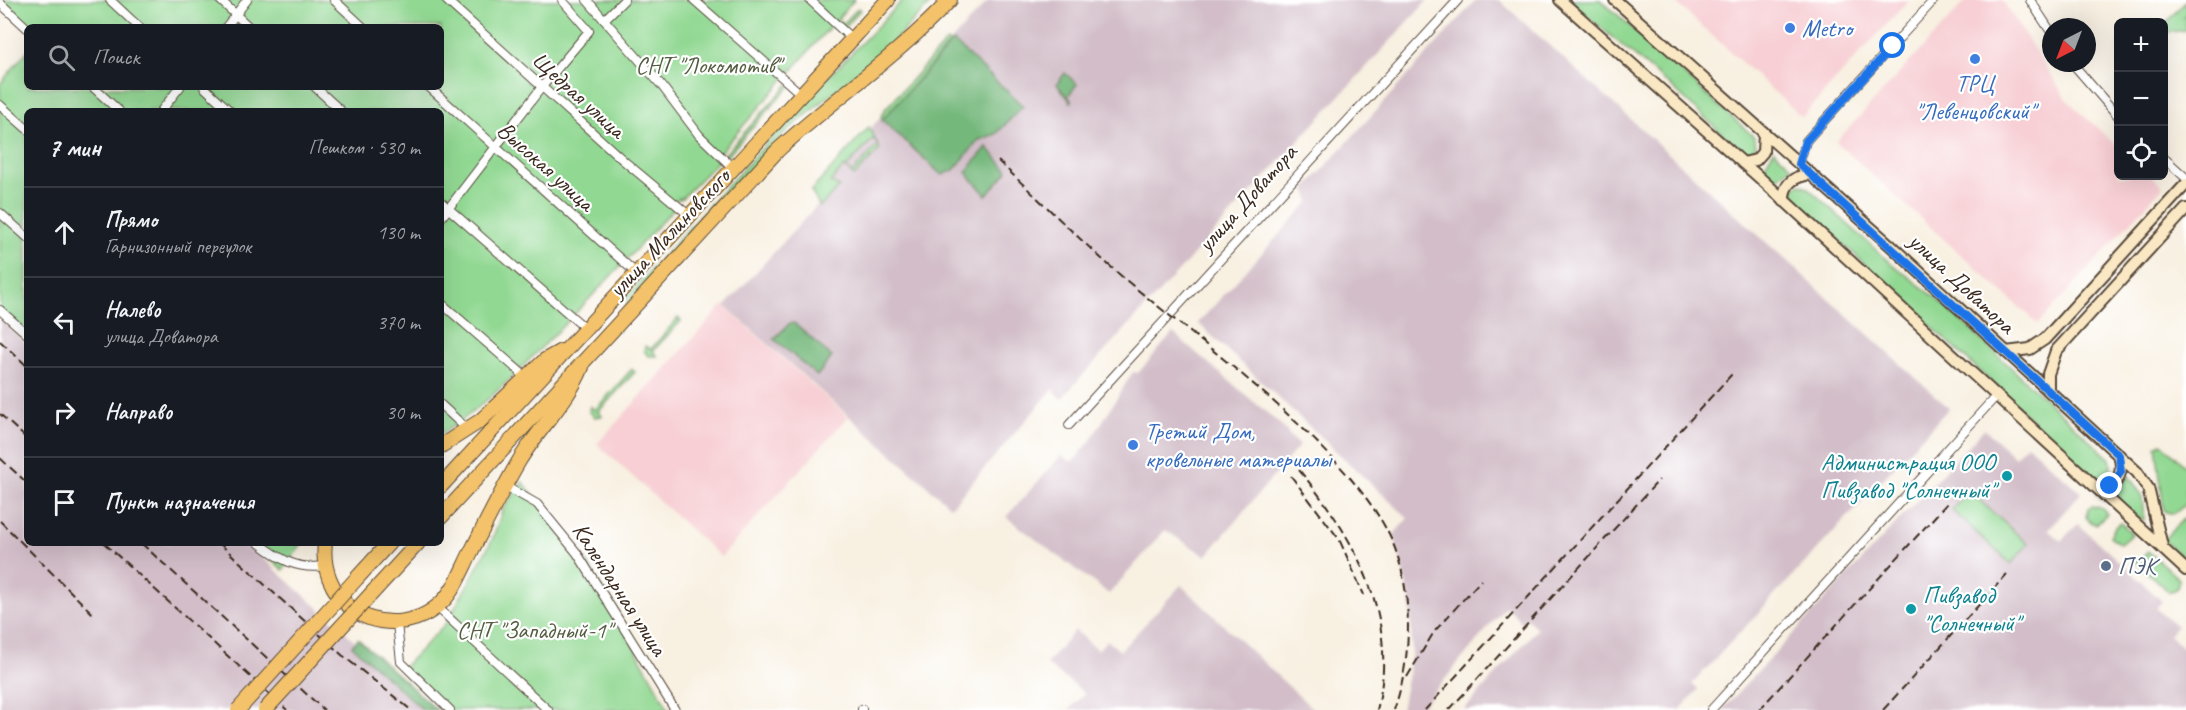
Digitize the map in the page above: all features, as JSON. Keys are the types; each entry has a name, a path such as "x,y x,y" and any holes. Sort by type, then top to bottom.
{"highway":[{"name":"улица Малиновского","path":"444,483 888,0"},
{"name":"улица Малиновского","path":"444,514 777,151 805,125 900,50 948,1"},
{"path":"444,444 468,430 549,357 571,346"},
{"path":"325,546 324,566 338,594 353,610 374,619 397,622 420,617 436,607 452,588 505,486 531,443 574,386 585,358"},
{"path":"238,710 386,546"},
{"path":"265,710 415,546"}],"street":[{"path":"110,0 136,24"},
{"path":"220,0 246,24"},
{"path":"228,24 247,0"},
{"path":"333,0 360,24"},
{"name":"Щедрая улица","path":"446,0 541,88 690,216"},
{"path":"444,214 541,88 589,31 561,0"},
{"path":"587,0 662,86 699,135 733,168"},
{"path":"604,20 624,0"},
{"path":"694,0 801,94"},
{"path":"810,0 852,39"},
{"name":"улица Доватора","path":"1069,425 1458,0"},
{"path":"1560,0 1743,163 2186,570"},
{"name":"улица Доватора","path":"1615,0 1811,174 2137,472 2148,488 2163,549"},
{"path":"1799,164 1806,141 1934,0"},
{"path":"2030,0 2042,18"},
{"path":"0,3 24,25"},
{"path":"2080,72 2114,111"},
{"path":"96,90 116,108"},
{"path":"163,108 178,90"},
{"path":"207,90 227,108"},
{"path":"318,90 338,108"},
{"name":"Высокая улица","path":"432,90 637,274"},
{"path":"0,105 24,126"},
{"path":"1743,163 1756,160 1763,152 1764,134"},
{"path":"2168,162 2186,178"},
{"path":"1784,201 1783,192 1788,184 1801,175 1811,174"},
{"path":"2006,352 2030,350 2045,339 2186,184"},
{"path":"444,205 586,329"},
{"path":"2049,390 2048,374 2056,351 2186,209"},
{"path":"0,213 24,234"},
{"path":"444,306 526,377"},
{"path":"0,310 24,331"},
{"path":"1711,710 1997,395"},
{"path":"444,408 468,430"},
{"path":"2099,488 2110,486 2119,477 2122,466 2119,455"},
{"name":"Календарная улица","path":"505,486 525,496 541,508 577,553 675,710"},
{"path":"264,546 280,560 300,567 324,566"},
{"path":"436,607 548,710"},
{"path":"397,622 400,656 408,671 450,710"}],"shaded area":[{"path":"989,0 1428,0 1061,399 1053,389 951,507 725,306 831,190 822,181"},
{"path":"1476,0 1499,0 1949,408 1692,684 1698,690 1680,710 1464,710 1537,629 1527,618 1522,623 1506,606 1419,710 1401,710 1412,652 1410,601 1394,534 1408,518 1198,323 1310,201 1305,189"},
{"path":"1673,0 1909,0 1802,117"},
{"path":"1967,0 2002,0 2042,61 2042,72 2049,72 2068,101 2114,143 2114,180 2155,180 2163,187 2038,324 1836,142"},
{"path":"723,305 848,417 721,557 597,444"},
{"path":"0,319 24,341 24,546 249,546 432,710 240,710 235,705 231,710 0,710"},
{"path":"1173,333 1281,425 1299,446 1206,556 1165,530 1109,594 1006,517 1061,456 1073,462 1091,440 1133,372 1138,373"},
{"path":"1984,429 2015,457 2027,444 2081,493 2048,530 2061,541 2078,524 2162,601 2156,608 2177,626 2169,635 2186,651 2186,710 1722,710"},
{"path":"1181,585 1314,710 1069,710 1085,693 1046,664 1075,630 1098,650 1107,640 1120,651"}],"green space":[{"name":"СНТ \"Локомотив\"","path":"0,0 854,0 838,18 843,24 858,8 860,10 844,28 835,21 716,157 719,160 681,199 679,198 673,205 675,207 557,332 493,395 444,432 444,108 24,108 24,335 0,314 0,84 24,55 24,90 444,90 444,24 27,24"},
{"path":"903,0 934,0 888,47 780,137 627,304 623,300 808,98"},
{"path":"1568,0 1601,0 1754,137 1756,144 1753,150 1742,152 1668,84"},
{"path":"2186,0 2186,15 2183,17 2186,17 2186,30 2168,32 2168,20"},
{"path":"947,41 950,43 882,120 881,116 886,108"},
{"path":"953,41 1023,106 996,134 979,140 954,170 942,175 882,120"},
{"path":"1065,73 1077,84 1068,96 1071,102 1057,84"},
{"path":"788,84 790,86 727,156 725,154"},
{"path":"869,127 878,145 880,149 854,176 844,167 830,182 839,187 820,207 811,191","holes":["873,139 878,145 852,173 846,168"]},
{"path":"987,147 1008,171 986,195 966,172"},
{"path":"1774,150 1792,167 1780,175 1774,186 1756,170 1765,165"},
{"path":"1800,184 1807,187 1887,260 1936,298 2110,459 2111,466 2107,474 2102,478 2094,478 1793,197 1793,189"},
{"path":"678,318 681,321 653,351 657,356 648,356 644,350 645,346 651,349"},
{"path":"794,323 832,357 817,376 774,339 789,324"},
{"path":"632,369 635,372 598,412 602,416 595,417 589,411 590,406 595,410"},
{"path":"2162,443 2186,468 2186,503 2174,513 2164,511 2156,446"},
{"path":"2129,476 2142,496 2144,520 2135,517 2112,494"},
{"name":"СНТ \"Западный-1\"","path":"523,482 588,563 669,710 445,710 401,670 447,622 492,540 503,509"},
{"path":"1969,491 2028,544 2011,564 1952,510"},
{"path":"2092,506 2101,508 2107,514 2096,524 2091,523 2086,517 2088,508"},
{"path":"2183,519 2186,522 2186,561 2163,540"},
{"path":"2121,523 2132,534 2120,544 2110,536 2115,527"},
{"path":"256,546 300,546 283,570"},
{"path":"2148,551 2179,579 2177,589 2169,592 2132,559 2141,560"},
{"path":"358,639 437,710 423,710 352,646"}],"railway":[{"path":"998,161 1129,283 1214,351 1289,416 1325,450 1381,520 1397,554 1408,612 1407,652 1394,710"},
{"path":"0,341 24,363"},
{"path":"1425,710 1732,374"},
{"path":"0,414 24,436"},
{"path":"0,458 24,480"},
{"path":"1299,470 1338,523 1368,581 1383,644 1383,676 1377,710"},
{"path":"1291,476 1339,539 1364,595"},
{"path":"1449,710 1659,480"},
{"path":"1759,710 1949,501"},
{"path":"0,521 24,545"},
{"path":"25,546 95,616"},
{"path":"107,546 287,710"},
{"path":"144,546 324,710"},
{"path":"222,546 342,655 411,710"},
{"path":"1883,710 2007,574"},
{"path":"1407,677 1434,632 1481,580"}],"place":[{"name":"Metro","path":"1790,28"},
{"name":"ТРЦ \"Левенцовский\"","path":"1975,59"},
{"name":"Третий Дом, кровельные материалы","path":"1133,445"},
{"name":"Администрация ООО Пивзавод \"Солнечный\"","path":"2007,476"},
{"name":"ПЭК","path":"2106,566"},
{"name":"Пивзавод \"Солнечный\"","path":"1911,609"}],"route":[{"path":"1893,46 1806,141 1799,164 2119,455 2121,472 2115,483 2110,486"}]}
